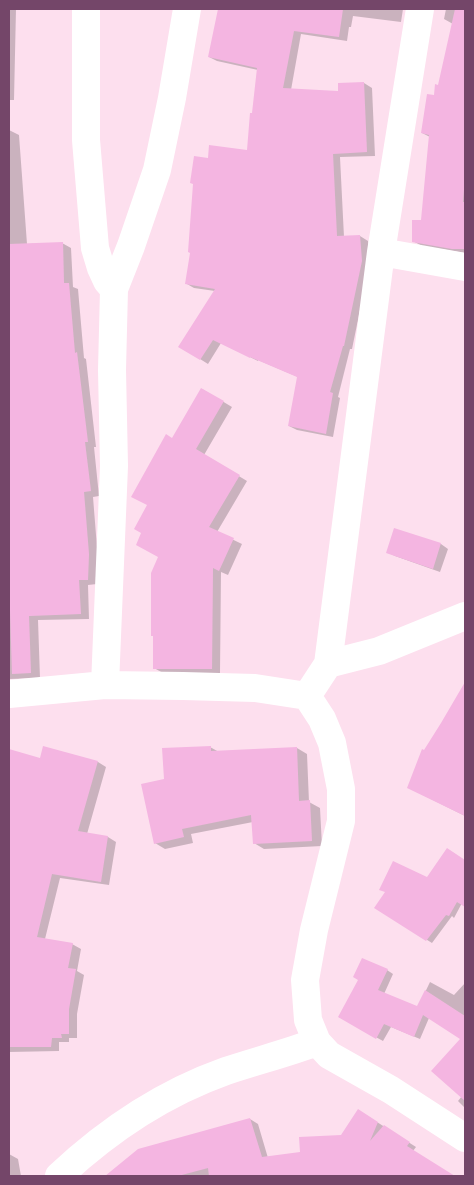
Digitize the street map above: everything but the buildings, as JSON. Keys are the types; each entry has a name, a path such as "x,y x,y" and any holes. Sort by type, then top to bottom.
{"street":[{"path":"86,9 86,140 95,248 107,281 114,289"},
{"path":"104,685 114,466 112,370 114,289 157,170 188,9"},
{"path":"307,696 328,664 381,252 420,9"},
{"path":"381,252 465,267"},
{"path":"328,664 379,651 465,616"},
{"path":"9,694 104,685 255,688 307,696 322,719 332,743 341,789 342,821 314,930 305,980 308,1020 317,1042 329,1055 392,1090 465,1138"},
{"path":"59,1176 120,1126 164,1098 225,1071 276,1057 317,1042"}]}
